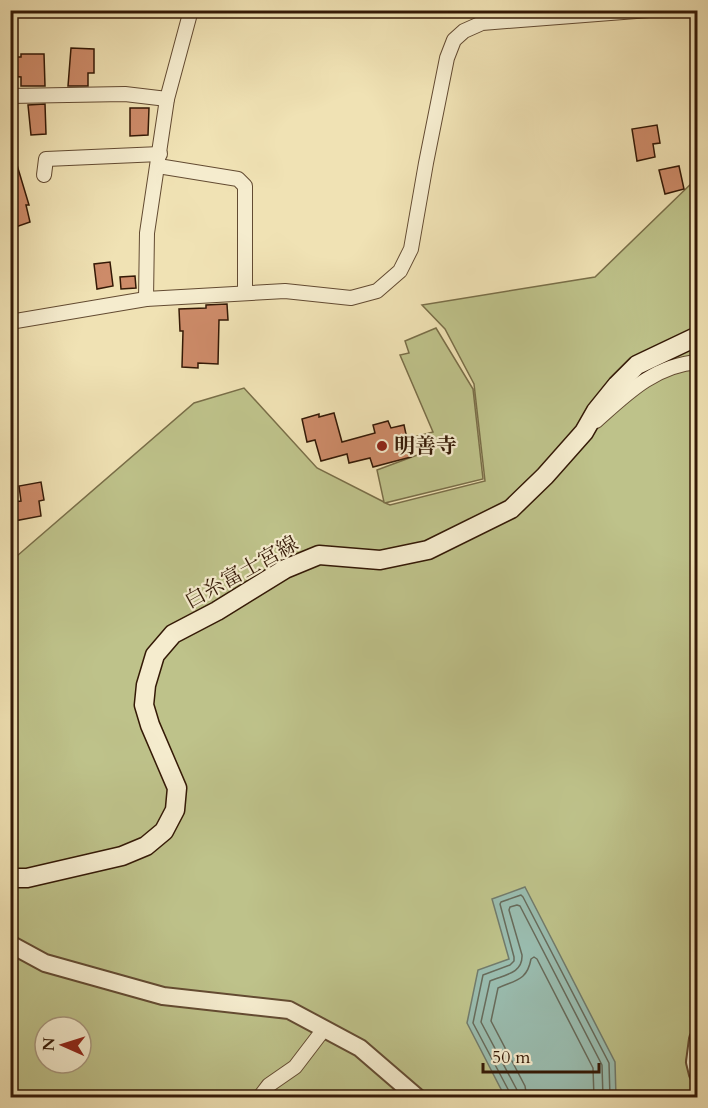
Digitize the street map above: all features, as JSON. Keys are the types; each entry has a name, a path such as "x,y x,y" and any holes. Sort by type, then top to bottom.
{"main road":[{"name":"白糸富士宮線","path":"10,878 27,878 122,856 146,846 164,831 175,810 177,788 144,705 146,685 155,655 173,634 217,611 285,569 319,555 380,560 428,550 511,509 545,476 584,432 603,402 637,365 698,336"}],"street":[{"path":"146,299 147,233 167,99 191,10"},
{"path":"10,322 146,299 285,291 351,298 377,291 400,271 411,249 447,58 453,40 464,31 482,23 649,10"},
{"path":"10,96 125,94 167,99"},
{"path":"44,176 46,159 159,160 238,179 246,186 246,293"},
{"path":"584,432 633,388 658,372 682,363 698,362"},
{"path":"10,944 45,963 163,996 289,1010 360,1048 418,1098"},
{"path":"259,1098 269,1085 295,1066 324,1029"},
{"path":"698,1039 695,1062 698,1074"}],"green space":[{"path":"697,178 698,1003 686,1061 697,1050 697,1097 11,1097 10,562 194,403 244,388 317,468 384,502 377,470 420,454 414,437 433,432 400,355 409,353 405,341 436,328 473,389 483,479 385,503 390,505 485,481 474,384 445,329 422,305 595,277"}],"water":[{"path":"525,887 615,1062 616,1097 505,1097 467,1023 478,970 509,959 492,899"}],"building":[{"path":"71,48 94,49 94,73 88,73 88,86 68,86"},
{"path":"21,54 44,54 45,86 21,86 21,77 10,76 10,57 21,57"},
{"path":"45,104 46,134 31,135 28,105"},
{"path":"130,108 149,108 148,135 130,136"},
{"path":"657,125 660,143 653,144 655,157 637,161 632,129"},
{"path":"10,155 14,155 29,205 26,205 30,222 10,229"},
{"path":"679,166 684,189 665,194 659,170"},
{"path":"110,262 113,286 97,289 94,264"},
{"path":"135,276 136,288 121,289 120,277"},
{"path":"227,304 228,320 219,320 218,364 198,363 198,368 182,367 183,331 180,331 179,309 206,308 206,305"},
{"path":"334,413 342,442 375,433 373,425 388,421 391,428 404,425 411,457 373,467 370,458 349,463 347,454 321,461 315,440 307,442 302,419"},
{"path":"41,482 44,500 39,501 41,516 14,521 11,502 21,501 19,486"}],"place":[{"name":"明善寺","path":"382,446"}]}
